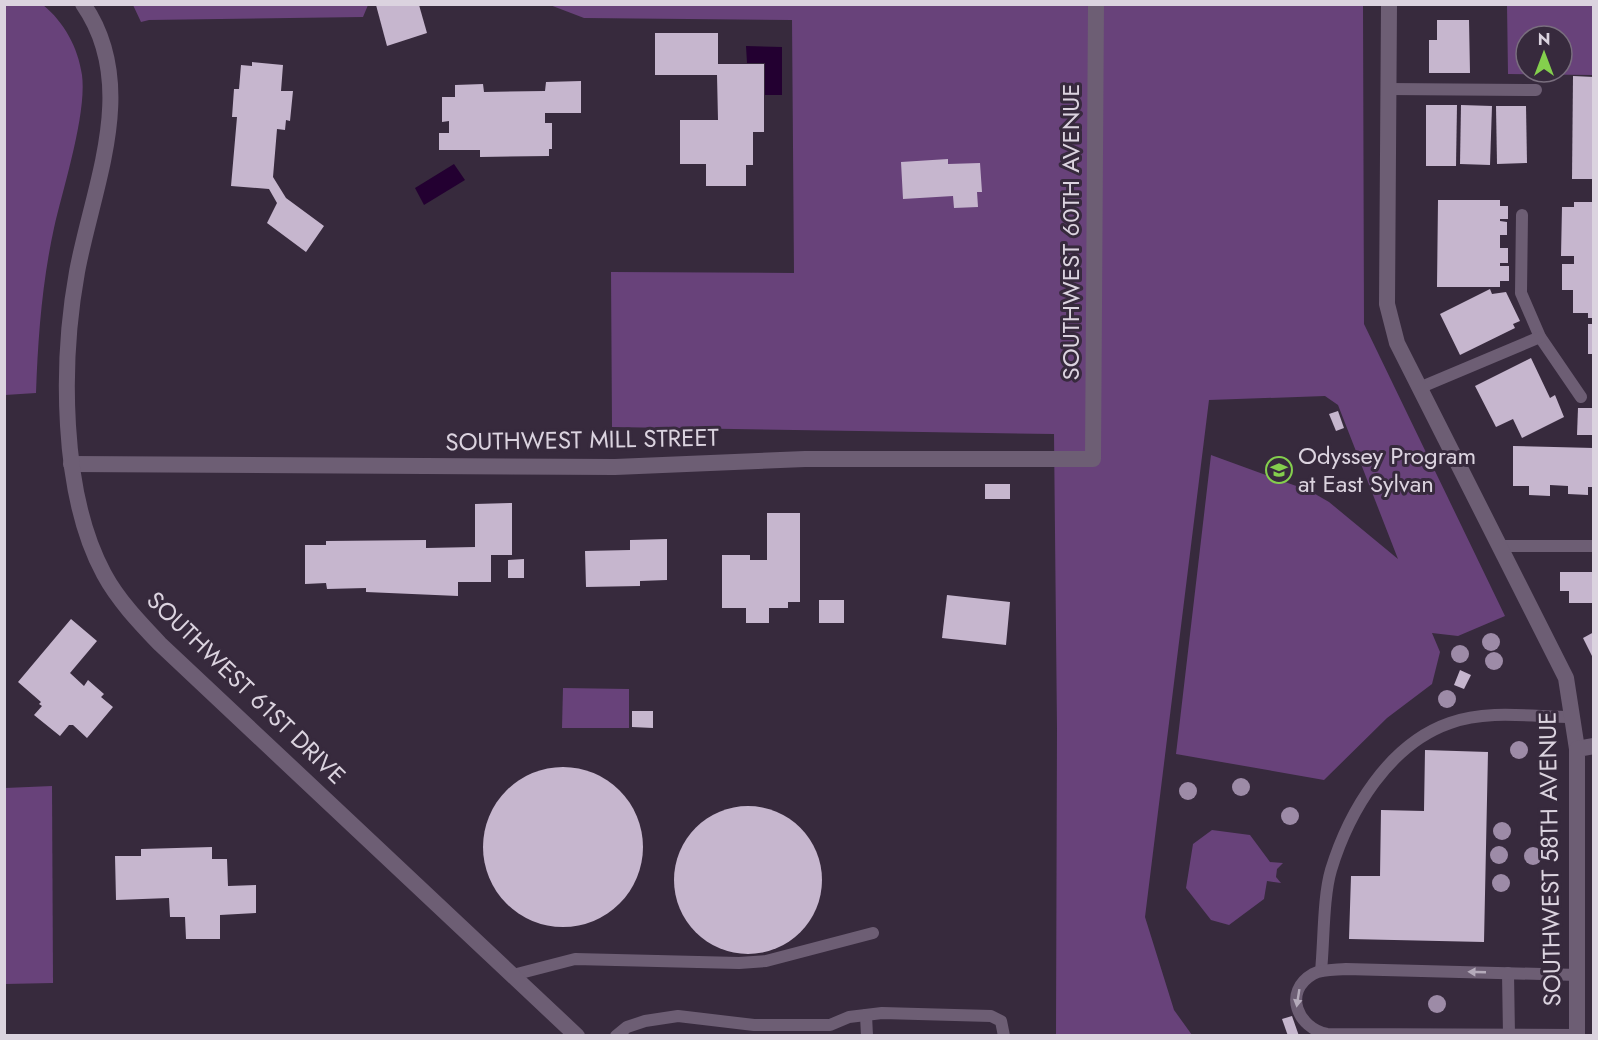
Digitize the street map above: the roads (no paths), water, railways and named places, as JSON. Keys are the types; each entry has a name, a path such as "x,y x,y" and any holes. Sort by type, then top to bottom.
{"street":[{"name":"SOUTHWEST 61ST DRIVE","path":"83,4 96,25 104,46 109,67 111,111 73,298 69,350 71,464 78,505 91,546 104,574 136,619 576,1035"},
{"name":"SOUTHWEST 60TH AVENUE","path":"1094,459 1096,4"},
{"name":"SOUTHWEST 58TH AVENUE","path":"1389,4 1388,304 1397,343 1566,678 1573,717 1585,747 1577,1035"},
{"name":"SOUTHWEST MILL STREET","path":"71,464 615,467 805,459 1094,459"}],"lane":[{"path":"1388,89 1536,90"},
{"path":"1522,215 1521,293 1540,338 1581,397"},
{"path":"1419,388 1540,338"},
{"path":"1500,546 1593,546"},
{"path":"1322,971 1331,872 1343,839 1382,770 1409,746 1451,722 1479,716 1573,717"},
{"path":"513,975 575,959 739,963 766,961 873,933"},
{"path":"1577,1035 1317,1032 1301,1019 1296,1000 1304,981 1322,971 1346,969 1578,975"},
{"path":"1509,973 1509,1035"},
{"path":"616,1035 627,1027 645,1021 678,1016 754,1025 830,1030 849,1017 882,1012 991,1016 1001,1021 1004,1035"},
{"path":"866,1015 867,1035"}],"place":[{"name":"Odyssey Program at East Sylvan","path":"1279,470"}]}
